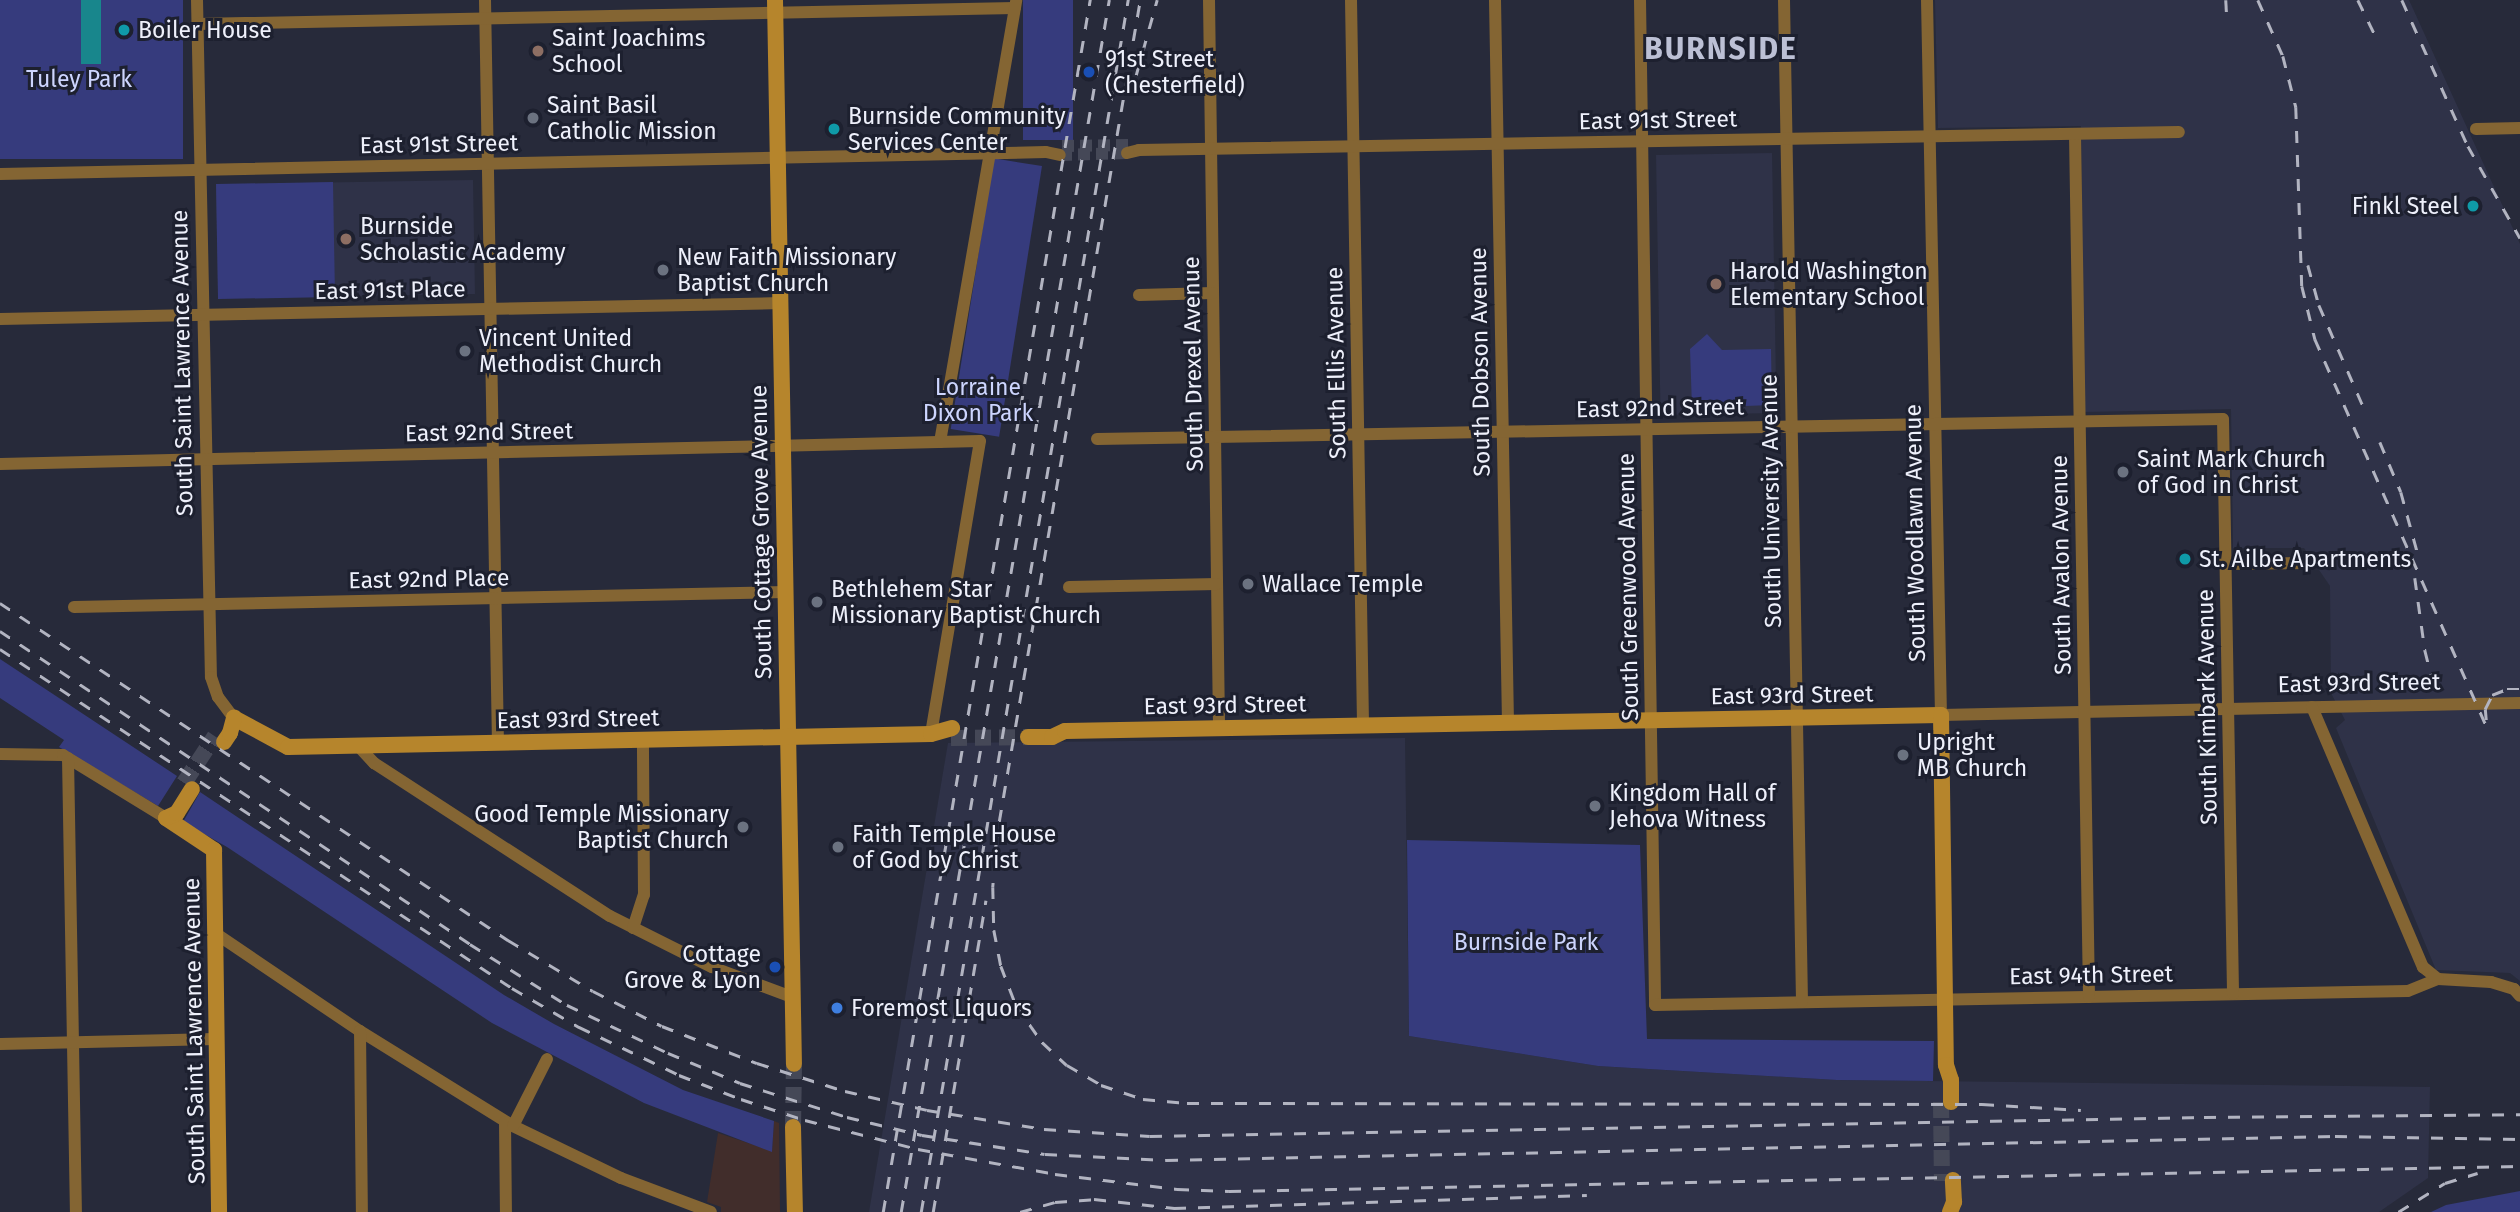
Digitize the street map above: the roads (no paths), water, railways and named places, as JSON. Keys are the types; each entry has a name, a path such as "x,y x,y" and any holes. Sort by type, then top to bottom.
{"street":[{"name":"South Saint Lawrence Avenue","path":"197,0 211,677 218,697 234,718"},
{"path":"485,0 498,743"},
{"name":"South Drexel Avenue","path":"1209,0 1219,728"},
{"name":"South Ellis Avenue","path":"1351,0 1363,726"},
{"name":"South Dobson Avenue","path":"1495,0 1508,723"},
{"name":"South Greenwood Avenue","path":"1640,0 1655,1004"},
{"name":"South University Avenue","path":"1784,0 1802,1002"},
{"name":"South Woodlawn Avenue","path":"1927,0 1945,1065 1951,1080 1946,1102"},
{"path":"198,24 485,18 775,7 1015,4 940,442"},
{"name":"South Cottage Grove Avenue","path":"775,7 794,1064"},
{"path":"2476,129 2520,128"},
{"name":"East 91st Street","path":"1131,149 2179,132"},
{"name":"South Avalon Avenue","path":"2075,134 2089,997"},
{"name":"East 91st Street","path":"0,173 990,154 1061,150"},
{"path":"1139,295 1213,293"},
{"name":"East 91st Place","path":"0,319 781,303"},
{"name":"East 92nd Street","path":"1097,439 2223,419"},
{"name":"South Kimbark Avenue","path":"2223,419 2233,994"},
{"name":"East 92nd Street","path":"0,464 980,441 931,734"},
{"path":"2226,564 2306,563"},
{"path":"1069,587 1217,584"},
{"name":"East 92nd Place","path":"74,607 785,592"},
{"name":"East 93rd Street","path":"1028,732 1053,726 1065,731 2520,703"},
{"path":"2312,707 2423,967 2438,979"},
{"path":"220,739 230,733 234,718"},
{"name":"East 93rd Street","path":"234,718 288,747 360,748 951,733"},
{"path":"633,928 644,895 643,741"},
{"path":"360,748 374,763 527,865 633,928 712,967 792,997"},
{"path":"0,754 53,754 68,758 166,818 177,813 188,786"},
{"path":"68,758 76,1212"},
{"name":"South Saint Lawrence Avenue","path":"166,818 214,850 219,1212"},
{"path":"215,933 360,1031 509,1124 621,1178 711,1212"},
{"name":"East 94th Street","path":"1655,1004 2408,992 2438,979 2491,982 2514,989 2520,996"},
{"path":"360,1031 362,1212"},
{"path":"0,1044 216,1039"},
{"path":"506,1212 509,1124 547,1059"},
{"path":"793,1127 795,1212"},
{"path":"1948,1181 1943,1203 1949,1212"}],"tunnel":[{"path":"1062,146 1129,145"},
{"path":"1060,155 1127,153"},
{"path":"184,783 215,736"},
{"path":"951,738 1028,737"},
{"path":"793,1127 794,1064"},
{"path":"1941,1102 1942,1181"}],"railway":[{"path":"883,1212 1090,0"},
{"path":"901,1212 1109,0"},
{"path":"921,1212 1128,0"},
{"path":"995,845 1140,0"},
{"path":"1136,75 1157,0"},
{"path":"2226,0 2227,18"},
{"path":"2258,0 2283,56 2296,107 2302,286 2315,339 2489,731"},
{"path":"2358,0 2375,35"},
{"path":"2402,0 2468,146 2520,238"},
{"path":"2308,265 2319,305 2364,408"},
{"path":"2380,442 2401,492 2418,554"},
{"path":"2415,578 2425,650 2432,678"},
{"path":"0,603 508,940 593,991 662,1026 757,1063 845,1091 927,1110 1044,1129 1150,1136 2520,1114"},
{"path":"0,631 470,944 567,1005 668,1053 740,1083 847,1117 922,1135 1045,1154 1166,1160 2335,1136 2520,1139"},
{"path":"0,649 512,988 579,1027 679,1075 741,1099 805,1120 918,1149 1055,1174 1177,1189 1229,1191 2520,1166"},
{"path":"2486,720 2485,709 2492,695 2507,689 2520,689"},
{"path":"997,835 993,887 994,930 1001,966 1016,1005 1042,1042 1067,1065 1101,1085 1143,1099 1187,1103 1982,1104 2081,1110"},
{"path":"933,1212 986,900"},
{"path":"2398,1212 2445,1183 2478,1173"},
{"path":"1020,1212 1055,1202 1094,1199 1174,1208 1587,1195"}],"place":[{"name":"Boiler House","path":"124,30"},
{"name":"Saint Joachims School","path":"538,51"},
{"name":"91st Street (Chesterfield)","path":"1089,72"},
{"name":"Saint Basil Catholic Mission","path":"533,118"},
{"name":"Burnside Community Services Center","path":"834,129"},
{"name":"Finkl Steel","path":"2473,206"},
{"name":"Burnside Scholastic Academy","path":"346,239"},
{"name":"New Faith Missionary Baptist Church","path":"663,270"},
{"name":"Harold Washington Elementary School","path":"1716,284"},
{"name":"Vincent United Methodist Church","path":"465,351"},
{"name":"Saint Mark Church of God in Christ","path":"2123,472"},
{"name":"St. Ailbe Apartments","path":"2185,559"},
{"name":"Wallace Temple","path":"1248,584"},
{"name":"Bethlehem Star Missionary Baptist Church","path":"817,602"},
{"name":"Upright MB Church","path":"1903,755"},
{"name":"Kingdom Hall of Jehova Witness","path":"1595,806"},
{"name":"Good Temple Missionary Baptist Church","path":"743,827"},
{"name":"Faith Temple House of God by Christ","path":"838,847"},
{"name":"Cottage Grove & Lyon","path":"775,967"},
{"name":"Foremost Liquors","path":"837,1008"}],"district":[{"name":"BURNSIDE","path":"1721,49"}],"park label":[{"name":"Tuley Park","path":"79,79"},
{"name":"Lorraine Dixon Park","path":"978,400"},
{"name":"Burnside Park","path":"1526,942"}]}
